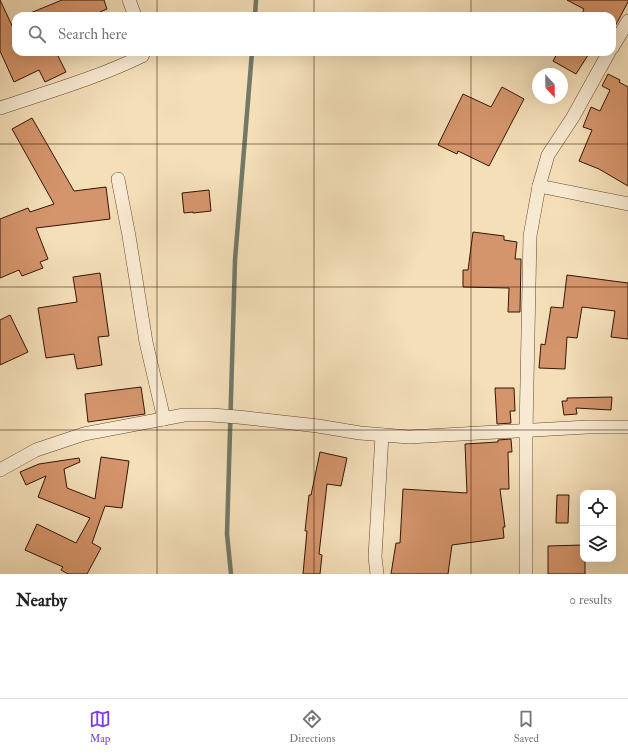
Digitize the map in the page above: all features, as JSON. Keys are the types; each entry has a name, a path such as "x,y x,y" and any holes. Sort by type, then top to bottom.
{"street":[{"path":"130,0 134,12"},
{"path":"616,41 628,21"},
{"path":"0,108 95,77 121,67 142,56"},
{"path":"526,574 526,431 530,236 548,155 573,117 607,56"},
{"path":"118,179 146,342 164,419"},
{"path":"540,186 628,204"},
{"path":"0,470 36,450 84,434 184,416 238,417 409,437 485,432 628,427"},
{"path":"377,574 375,557 382,435"}],"building":[{"path":"0,0 12,26 12,56 58,56 66,72 45,82 39,70 14,82 0,51"},
{"path":"62,0 104,0 107,9 100,12 33,12"},
{"path":"567,0 628,0 616,24 616,12 583,12 584,9"},
{"path":"556,56 587,56 576,74 568,68 553,61"},
{"path":"608,74 620,80 619,82 628,87 628,186 599,169 579,161 592,130 583,127 591,107 600,111 610,90 602,86"},
{"path":"502,87 524,99 489,166 458,151 457,154 438,145 463,94 491,107"},
{"path":"32,118 74,191 106,187 110,219 36,228 48,259 40,262 43,268 22,276 19,270 0,278 0,219 28,208 30,212 54,204 12,129"},
{"path":"209,190 211,211 184,213 182,193"},
{"path":"473,232 504,236 504,240 517,242 515,259 521,259 520,312 508,312 509,288 463,287 463,270 468,270"},
{"path":"100,273 109,336 98,337 102,365 77,369 74,354 46,358 38,308 77,302 73,277"},
{"path":"567,275 628,283 628,339 611,337 615,311 582,307 577,338 567,337 565,369 539,368 541,344 545,345 551,307 563,308"},
{"path":"10,315 28,352 0,365 0,320"},
{"path":"141,387 145,414 88,422 85,394"},
{"path":"495,388 514,388 515,411 510,411 511,423 497,424"},
{"path":"612,397 611,410 576,408 577,414 564,415 562,401 567,401 567,398"},
{"path":"511,439 512,452 508,452 509,489 500,489 505,527 503,527 504,538 452,545 448,574 391,574 396,543 400,543 403,489 467,493 465,444 498,442 498,440"},
{"path":"320,452 347,458 341,486 327,484 319,554 322,555 320,574 303,574 307,531 305,531 309,495 311,495"},
{"path":"101,457 129,461 122,508 105,506 92,543 101,548 87,574 68,574 61,570 63,567 25,550 37,524 76,543 90,518 38,497 46,476 26,485 20,472 39,464 79,458 80,462 64,469 67,488 95,499"},
{"path":"557,495 569,495 568,523 556,523"},
{"path":"580,545 580,562 585,562 585,574 548,574 548,546"}],"waterway":[{"path":"255,12 256,0"},
{"path":"231,574 227,534 235,260 252,56"}]}
